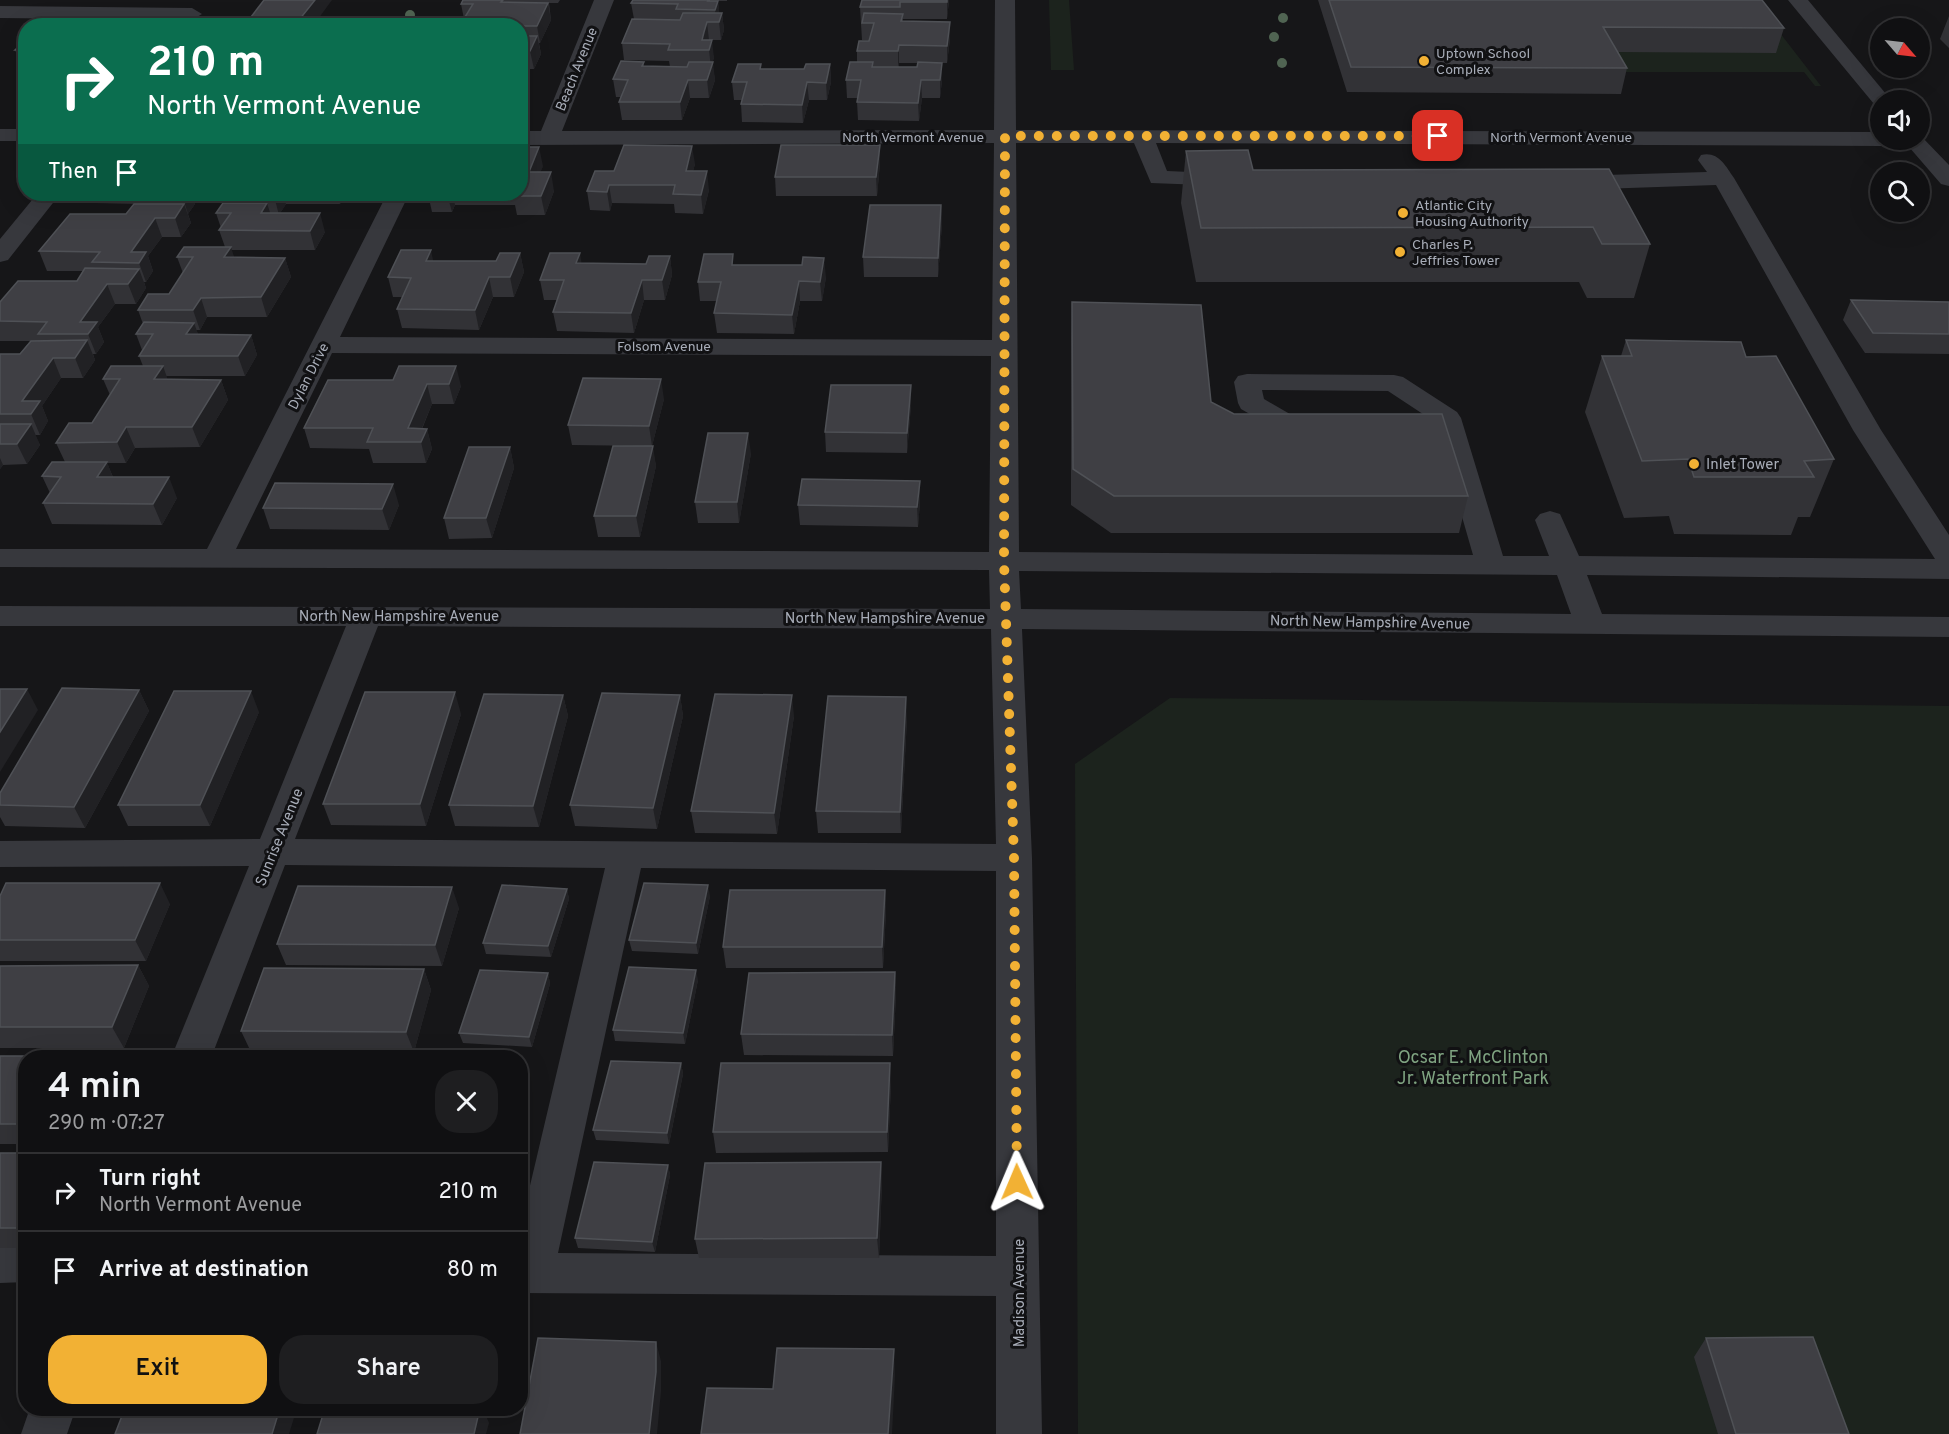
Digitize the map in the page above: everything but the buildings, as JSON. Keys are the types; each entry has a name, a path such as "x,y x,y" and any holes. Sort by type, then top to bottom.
{"street":[{"name":"Beach Avenue","path":"549,138 604,0"},
{"name":"Madison Avenue","path":"1005,0 1004,561 1008,619 1014,858 1019,1434"},
{"path":"1798,0 1873,90"},
{"path":"0,12 193,13"},
{"path":"0,135 18,135"},
{"name":"North Vermont Avenue","path":"528,138 1142,136 1870,139"},
{"path":"1142,136 1159,178 1254,179"},
{"path":"1691,138 1723,178 1867,430 1949,558"},
{"path":"1923,150 1949,179"},
{"path":"1549,183 1723,178"},
{"path":"0,255 43,201"},
{"name":"Dylan Drive","path":"217,558 395,201"},
{"name":"Folsom Avenue","path":"324,345 1004,348"},
{"path":"1332,430 1297,429 1251,404 1247,382 1394,383 1447,418 1491,565"},
{"path":"1380,430 1451,432"},
{"path":"1550,520 1591,624"},
{"path":"0,558 1004,561 1949,569"},
{"name":"North New Hampshire Avenue","path":"0,616 1008,619 1949,627"},
{"name":"Sunrise Avenue","path":"194,1050 366,616"},
{"path":"0,854 272,852 1014,858"},
{"path":"528,1265 626,854"},
{"path":"0,1263 18,1262"},
{"path":"528,1273 1019,1276"},
{"path":"44,1434 50,1416"}],"green space":[{"path":"1049,0 1069,0 1074,70 1051,70"},
{"path":"1780,33 1821,86 1815,86 1804,72 1608,72 1597,52"},
{"name":"Ocsar E. McClinton Jr. Waterfront Park","path":"1170,698 1949,706 1949,1434 1078,1434 1075,764"}],"place":[{"name":"Uptown School Complex","path":"1424,61"},
{"name":"Atlantic City Housing Authority","path":"1403,213"},
{"name":"Charles P. Jeffries Tower","path":"1400,252"},
{"name":"Inlet Tower","path":"1694,464"}],"route":[{"path":"1017,1182 1014,858 1008,619 1004,561 1005,136 1438,136"}]}
